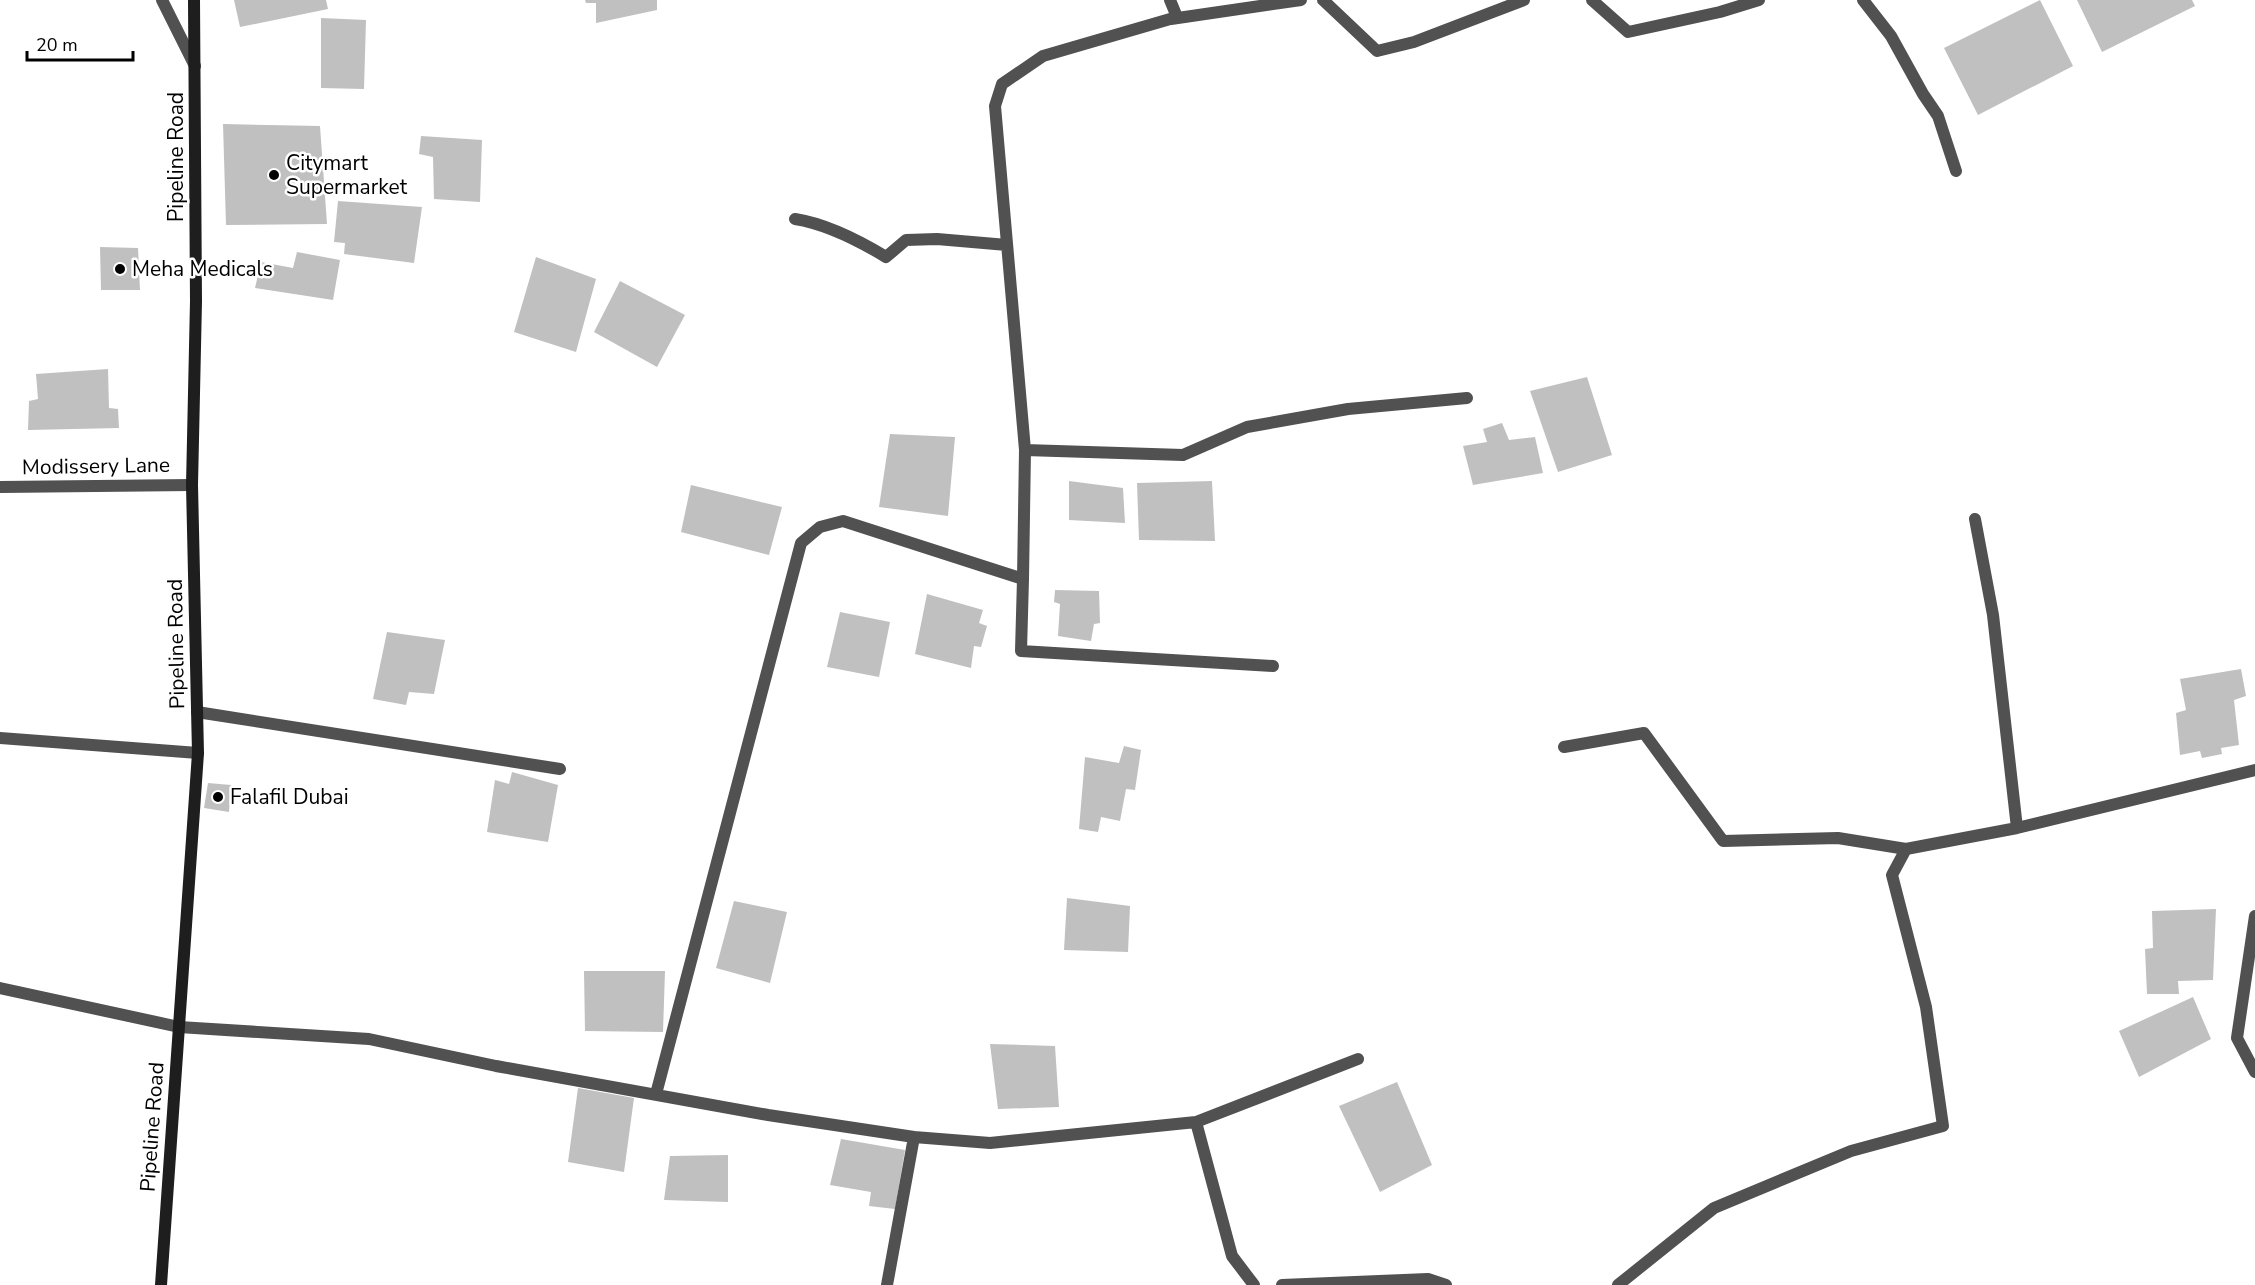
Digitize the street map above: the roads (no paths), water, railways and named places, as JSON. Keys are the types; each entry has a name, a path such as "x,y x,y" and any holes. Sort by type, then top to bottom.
{"street":[{"path":"162,0 195,66"},
{"name":"Pipeline Road","path":"161,1285 198,753 192,485 196,301 194,0"},
{"path":"1170,0 1177,17 1043,56 1002,84 995,106 1025,450 1021,651 1273,666"},
{"path":"1171,19 1301,0"},
{"path":"1323,0 1377,51 1414,42 1524,0"},
{"path":"1592,0 1628,32 1720,12 1759,0"},
{"path":"1863,0 1892,36 1923,94 1938,116 1956,171"},
{"path":"795,219 818,223 863,243 886,257 906,240 937,239 1007,245"},
{"path":"1025,450 1183,455 1247,427 1348,409 1467,398"},
{"name":"Modissery Lane","path":"0,487 192,485"},
{"path":"1975,519 1993,615 2017,828"},
{"path":"656,1094 801,543 820,527 843,521 1023,579"},
{"path":"197,712 560,769"},
{"path":"1564,747 1644,733 1723,841 1838,838 1906,849 2017,828 2255,770"},
{"path":"0,738 198,753"},
{"path":"1618,1285 1714,1208 1851,1151 1943,1126 1926,1007 1892,875 1906,849"},
{"path":"2255,916 2237,1038 2255,1072"},
{"path":"0,988 179,1027 369,1039 496,1066 768,1115 914,1137 990,1143 1196,1122 1358,1059"},
{"path":"1196,1122 1232,1256 1254,1285"},
{"path":"887,1285 914,1137"},
{"path":"1282,1285 1428,1279 1446,1285"}],"place":[{"name":"Citymart Supermarket","path":"274,175"},
{"name":"Meha Medicals","path":"120,269"},
{"name":"Falafil Dubai","path":"218,797"}]}
